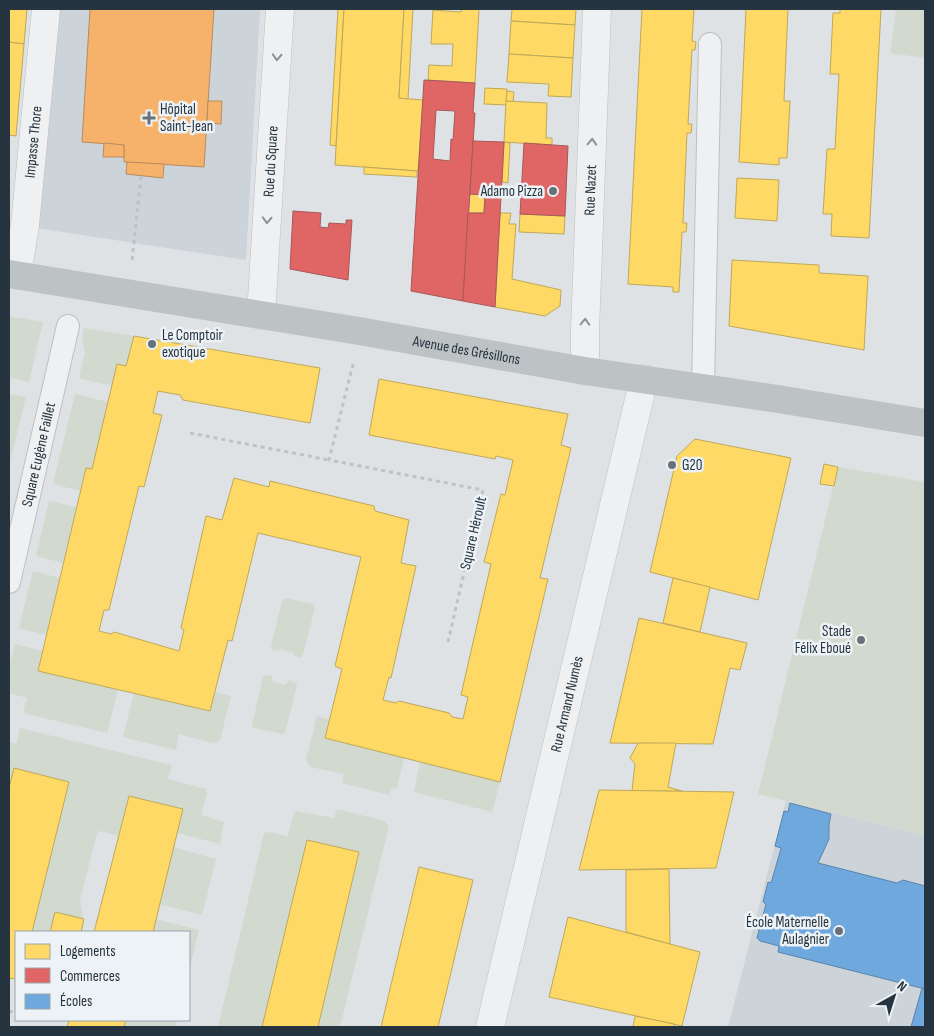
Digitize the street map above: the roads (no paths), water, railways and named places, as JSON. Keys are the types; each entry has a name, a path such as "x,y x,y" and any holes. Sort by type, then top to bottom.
{"main road":[{"name":"Avenue des Grésillons","path":"13,274 359,331 585,371 925,423"}],"street":[{"name":"Impasse Thore","path":"13,274 25,225 46,9"},
{"name":"Rue du Square","path":"261,315 280,9"},
{"name":"Rue Nazet","path":"585,371 597,9"},
{"name":"Rue Armand Numès","path":"490,1027 644,379"}],"lane":[{"path":"703,388 710,44"},
{"name":"Square Eugène Faillet","path":"9,582 68,326"}],"place":[{"name":"Hôpital Saint-Jean","path":"149,118"},
{"name":"Adamo Pizza","path":"553,191"},
{"name":"Le Comptoir exotique","path":"152,344"},
{"name":"G20","path":"672,465"},
{"name":"Stade Félix Eboué","path":"861,640"},
{"name":"École Maternelle Aulagnier","path":"839,931"}]}
